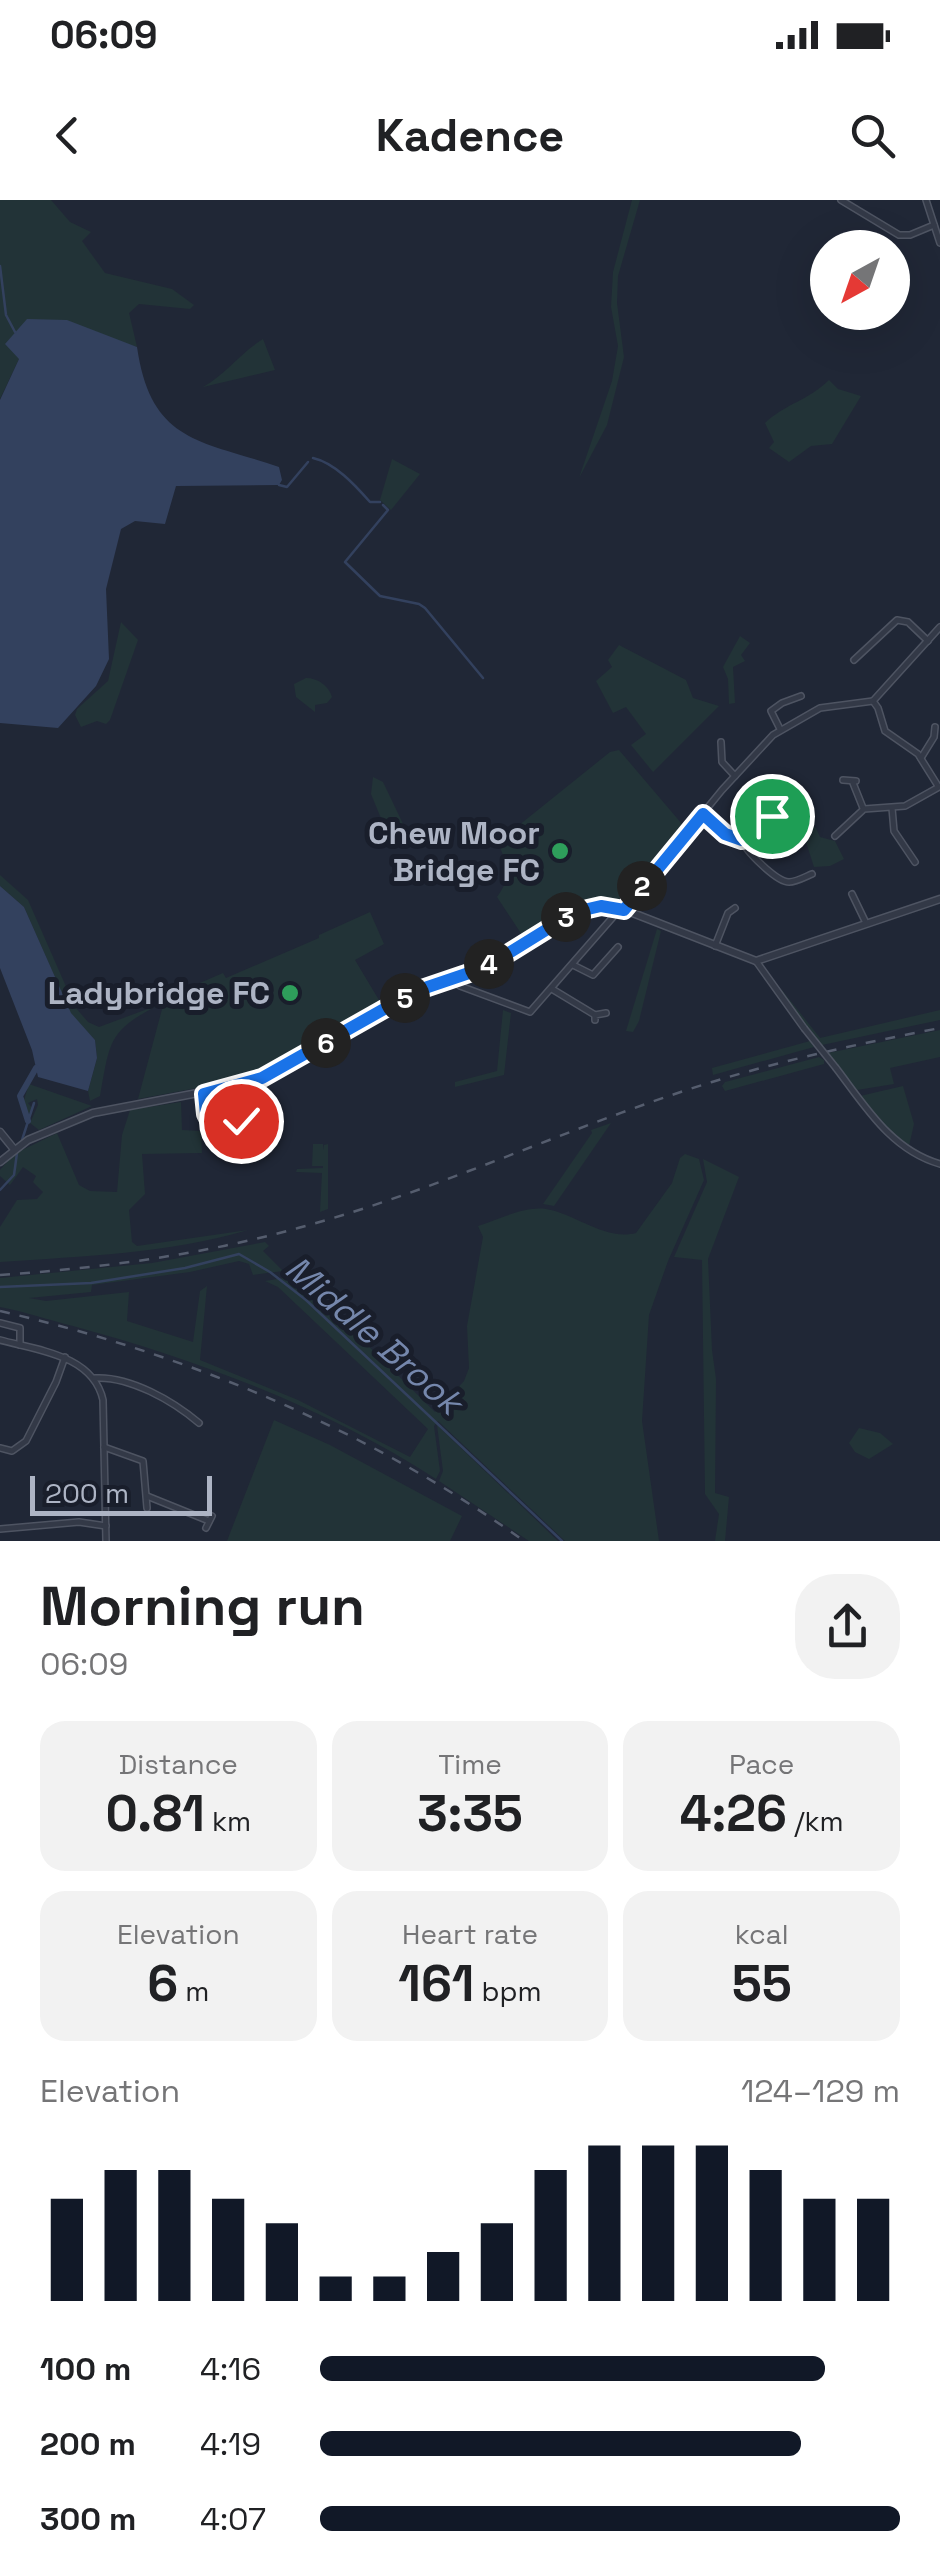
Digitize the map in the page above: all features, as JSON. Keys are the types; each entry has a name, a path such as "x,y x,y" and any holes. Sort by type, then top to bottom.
{"street":[{"path":"841,200 899,235 910,235 934,225"},
{"path":"926,200 940,243"},
{"path":"854,660 897,620 908,622 928,641"},
{"path":"624,910 735,776 780,730 820,708 873,701 940,628"},
{"path":"780,730 771,712 782,703 802,697"},
{"path":"834,837 864,809 911,803 939,788 922,758 885,731 873,701"},
{"path":"922,758 935,727"},
{"path":"721,742 718,753 735,776"},
{"path":"842,780 854,782 864,809"},
{"path":"892,808 894,831 911,859"},
{"path":"742,840 782,809"},
{"path":"703,814 725,834 742,840 748,854 779,879 794,881 812,874"},
{"path":"852,894 866,924"},
{"path":"756,961 940,899"},
{"path":"0,1162 13,1148 93,1113 204,1094 262,1078 416,991 451,980 516,950 575,912 601,906 624,910 756,961 893,1139 916,1156 940,1164"},
{"path":"451,980 530,1012 613,918 615,908"},
{"path":"715,946 727,910 735,908"},
{"path":"573,965 593,975 618,946"},
{"path":"610,956 618,962"},
{"path":"552,989 596,1018 606,1013"},
{"path":"204,1094 210,1122 241,1121"},
{"path":"0,1132 13,1148"},
{"path":"0,1323 20,1328 20,1345"},
{"path":"0,1340 65,1358 94,1378 103,1400 106,1541"},
{"path":"0,1448 12,1451 26,1441 65,1358"},
{"path":"94,1378 109,1377 157,1395 199,1423"},
{"path":"104,1447 142,1461 147,1508"},
{"path":"147,1496 209,1522"},
{"path":"0,1529 78,1522 106,1526"}],"shaded area":[{"path":"0,200 51,200 70,222 91,232 82,241 105,273 172,289 194,305 190,309 139,304 129,313 137,347 102,336 19,359 0,399"},
{"path":"632,200 640,200 618,276 624,357 607,425 579,478 612,381 618,346 611,307 613,272"},
{"path":"263,339 275,370 203,387 219,376"},
{"path":"829,380 838,389 861,396 832,444 811,446 789,462 769,448 774,442 765,423"},
{"path":"392,459 420,474 391,510 380,500"},
{"path":"121,622 138,640 110,720 81,727 75,715 77,709 108,681"},
{"path":"740,636 750,643 741,655 745,661 733,667 735,703 729,704 728,679 723,667"},
{"path":"619,645 686,680 693,698 719,706 653,772 631,745 646,734 626,707 613,713 596,681 612,667 608,660"},
{"path":"306,678 322,683 332,697 327,703 315,705 315,712 296,697 294,684"},
{"path":"619,750 682,824 616,903 579,907 524,938 497,897 507,871 498,842 610,752"},
{"path":"373,777 383,782 405,828 392,845 371,794"},
{"path":"785,811 806,817 820,837 835,841 844,859 830,866 814,867 804,836 792,834 776,817"},
{"path":"0,875 28,900 75,1007 88,1022 99,1027 161,1004 131,1022 114,1039 100,1096 90,1101 88,1091 97,1058 95,1040 71,1014 24,907 0,886"},
{"path":"370,912 384,944 355,960 382,1005 245,1079 138,1099 165,998 223,973 226,978"},
{"path":"657,929 661,931 639,1021 633,1032 626,1031"},
{"path":"779,991 820,1038 940,1010 940,1020 822,1045"},
{"path":"503,1010 511,1013 504,1075 455,1087 455,1082 497,1071"},
{"path":"940,1030 940,1057 890,1068 894,1084 857,1090 828,1053"},
{"path":"810,1041 814,1047 713,1075 712,1068"},
{"path":"819,1057 824,1064 725,1091 722,1086 725,1082"},
{"path":"29,1084 92,1106 39,1130 30,1123 37,1099 28,1103 32,1108 28,1116 23,1103"},
{"path":"903,1086 914,1124 909,1146 889,1131 860,1096"},
{"path":"181,1102 182,1130 201,1131 202,1153 142,1154 145,1194 129,1210 132,1242 137,1246 248,1230 156,1249 0,1262 0,1227 17,1200 37,1199 43,1192 33,1182 36,1176 23,1167 10,1185 0,1176 0,1170 14,1154 57,1133 79,1185 90,1191 117,1192 122,1135 130,1110"},
{"path":"611,1123 554,1206 543,1204 591,1130"},
{"path":"313,1144 323,1144 323,1150 328,1144 328,1209 320,1212 322,1173 296,1172 323,1168 312,1166"},
{"path":"685,1154 699,1159 704,1180 649,1315 642,1421 659,1541 565,1541 438,1421 434,1426 440,1471 436,1479 351,1430 261,1389 120,1339 0,1307 0,1278 152,1263 265,1242 269,1246 263,1251 283,1271 253,1275 249,1264 239,1261 92,1285 91,1292 29,1298 46,1301 129,1292 127,1321 193,1342 200,1291 207,1286 200,1360 298,1400 410,1457 428,1429 278,1287 265,1281 296,1276 295,1282 353,1331 435,1412 464,1381 469,1368 467,1326 483,1237 478,1226 529,1209 546,1209 613,1233 636,1233 672,1183"},
{"path":"703,1159 739,1177 708,1259 716,1379 715,1493 729,1497 725,1541 715,1541 719,1514 705,1494 702,1260 674,1257 707,1182"},
{"path":"274,1420 330,1445 462,1516 450,1541 227,1541"},
{"path":"437,1425 558,1541 529,1541 439,1481 443,1471"},
{"path":"859,1428 880,1433 893,1444 869,1459 855,1452 849,1443"}],"water":[{"path":"27,319 67,320 137,347 144,379 167,420 203,442 279,467 282,480 279,485 176,486 165,524 135,521 121,529 106,589 109,659 96,686 58,728 0,723 0,400 19,359 5,344"},
{"path":"0,886 24,907 71,1013 95,1040 97,1058 88,1091 38,1077 32,1050 0,968"}],"waterway":[{"path":"0,266 6,315 15,332"},
{"path":"313,458 337,470 370,502 380,502"},
{"path":"279,485 287,487 308,462"},
{"path":"383,505 388,510 345,562 380,596 425,608 483,678"},
{"path":"28,1121 20,1096 36,1068"},
{"path":"22,1140 34,1103"},
{"path":"0,1190 14,1175 17,1153"},
{"name":"Middle Brook","path":"0,1287 91,1283 185,1268 239,1254 306,1300 562,1541"}],"railway":[{"path":"0,1275 150,1259 298,1228 403,1195 712,1082 825,1052 940,1028"},
{"path":"0,1311 139,1349 274,1400 403,1464 524,1541"}],"place":[{"name":"Chew Moor Bridge FC","path":"560,851"},
{"name":"Ladybridge FC","path":"290,993"}],"route":[{"path":"241,1121 212,1124 207,1119 204,1094 250,1084 416,991 469,973 528,944 575,912 601,906 624,910 703,814 718,830 742,840 772,816"}]}
